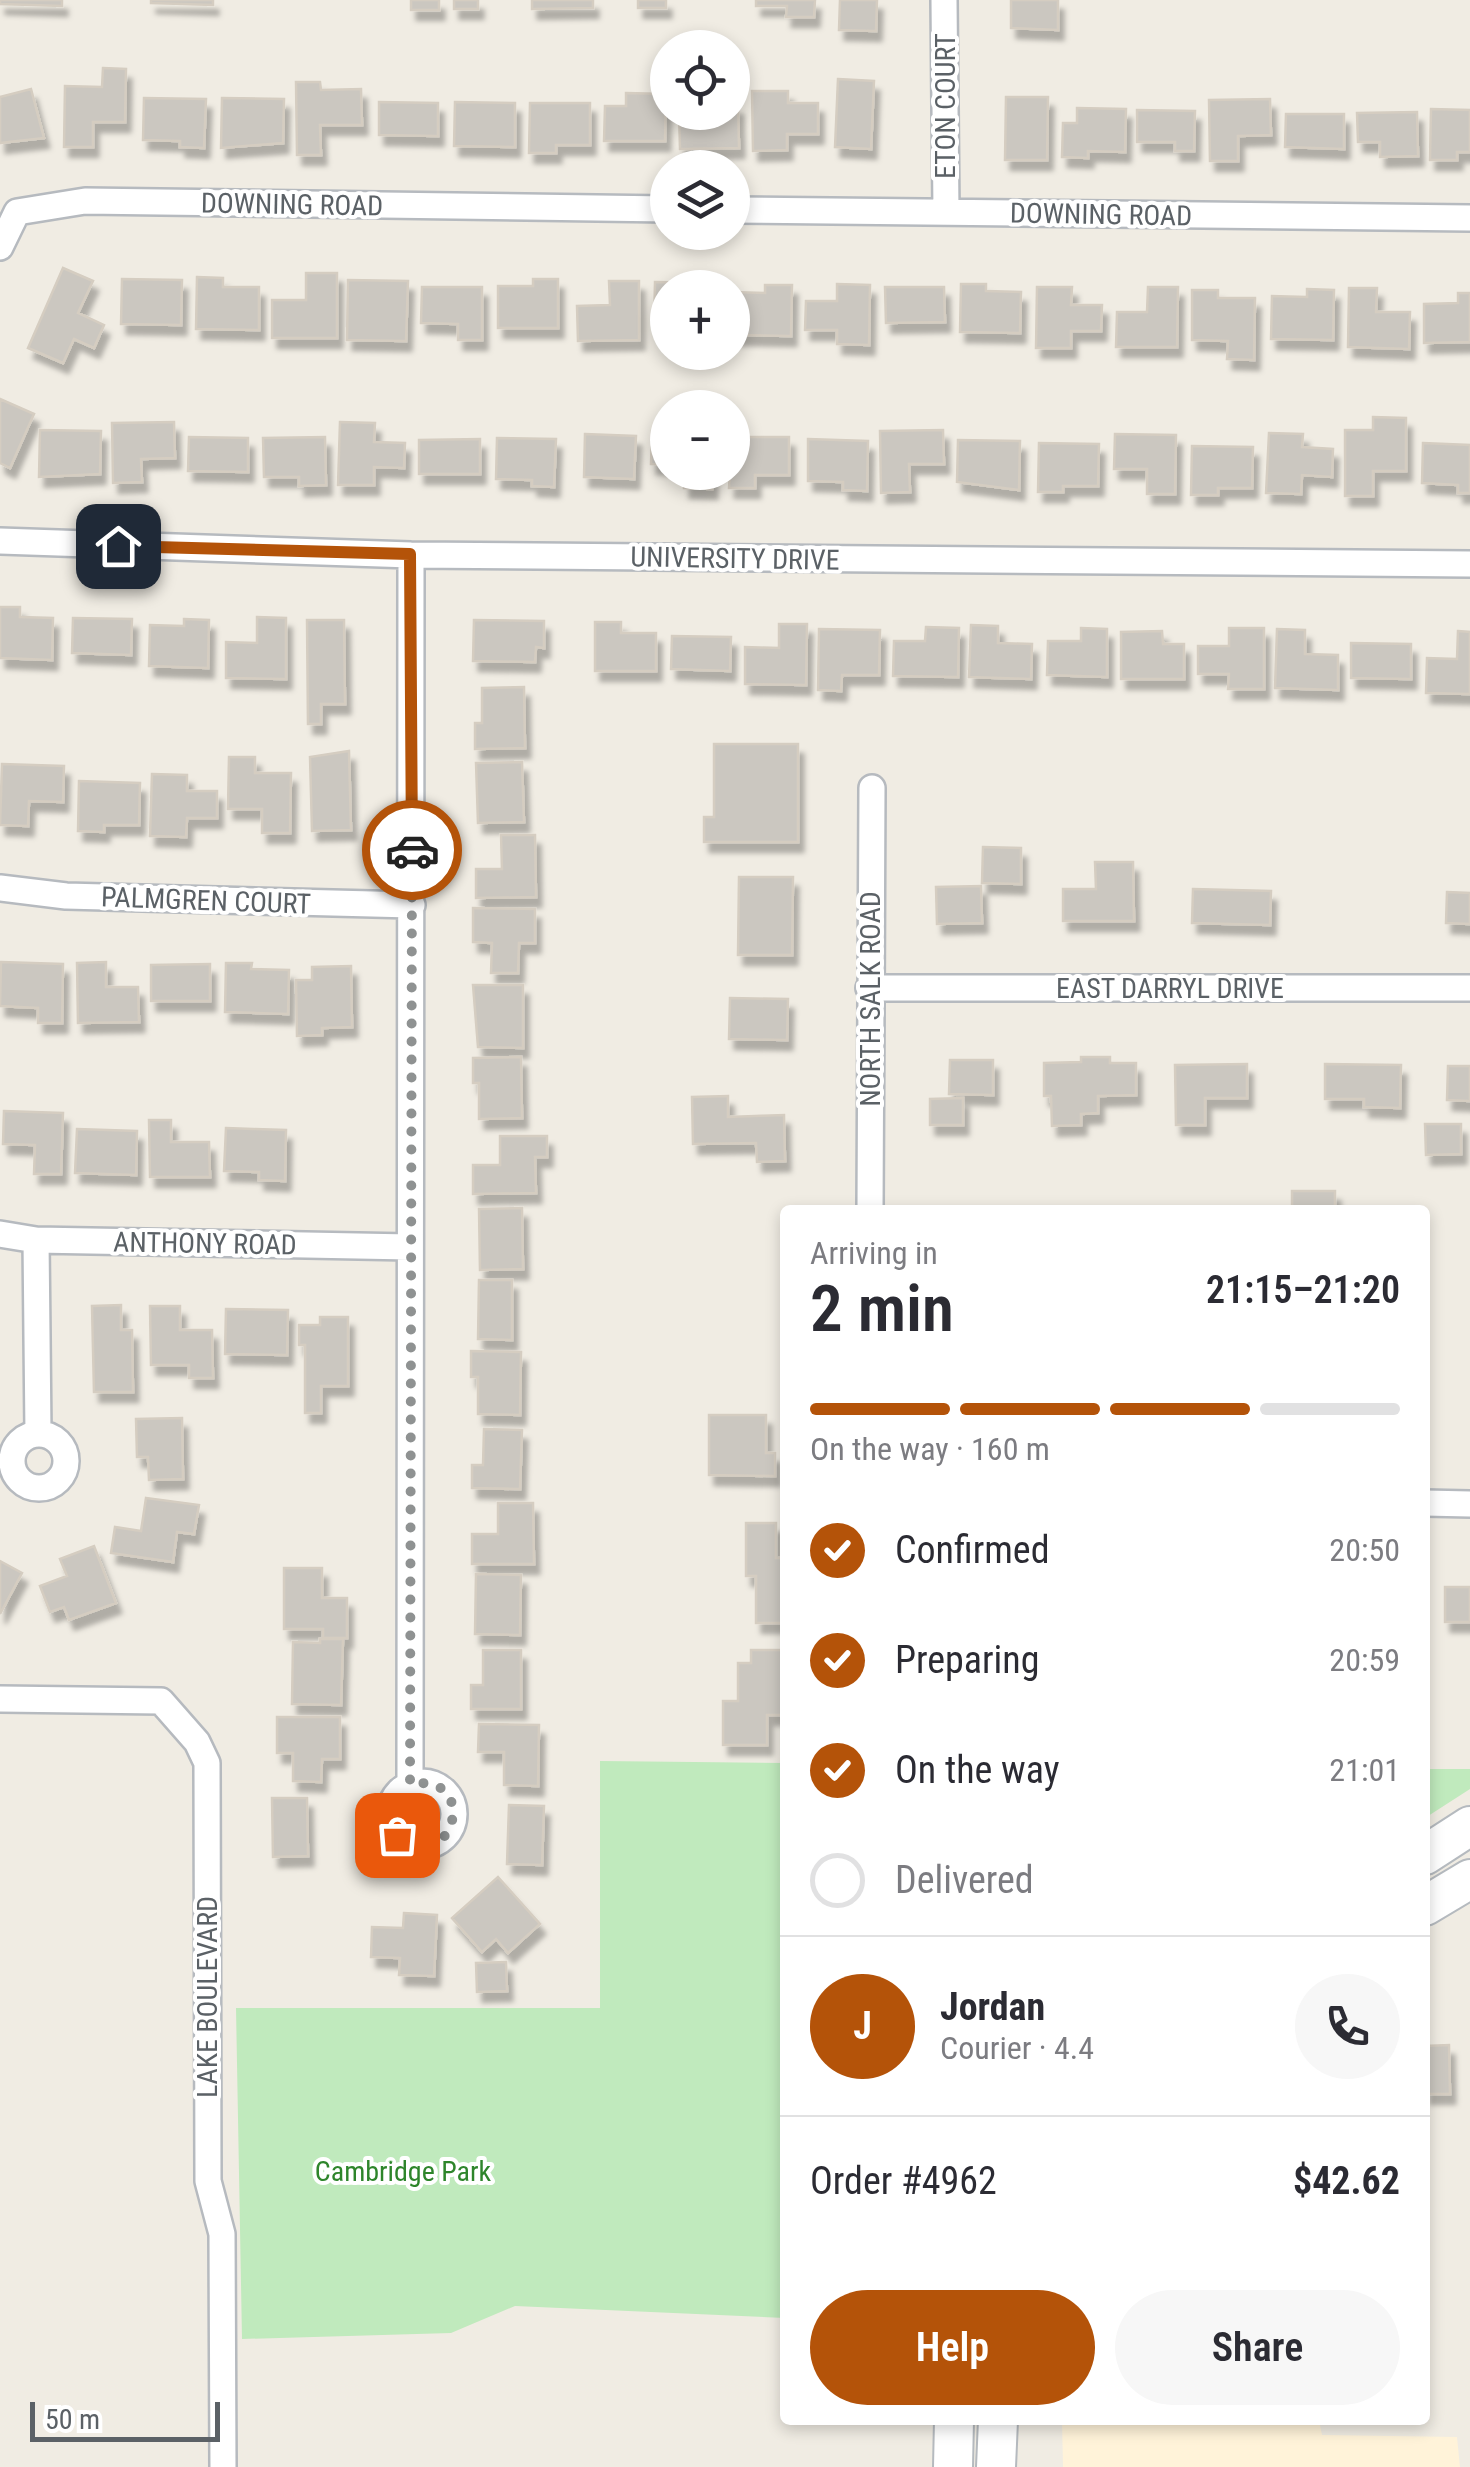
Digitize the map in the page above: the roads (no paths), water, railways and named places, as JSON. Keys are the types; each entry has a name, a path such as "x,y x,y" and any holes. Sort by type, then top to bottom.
{"main road":[{"path":"1430,1852 1470,1826"},
{"path":"1430,1903 1470,1879"},
{"path":"953,2467 954,2425"},
{"path":"996,2467 998,2425"}],"street":[{"name":"ETON COURT","path":"944,0 946,212"},
{"name":"DOWNING ROAD","path":"0,247 17,212 84,201 650,209"},
{"name":"DOWNING ROAD","path":"750,210 1470,218"},
{"name":"UNIVERSITY DRIVE","path":"0,541 410,554 1470,564"},
{"path":"410,554 410,1784"},
{"name":"NORTH SALK ROAD","path":"870,1205 872,788"},
{"name":"PALMGREN COURT","path":"0,888 66,896 412,905"},
{"name":"EAST DARRYL DRIVE","path":"870,988 1470,988"},
{"name":"ANTHONY ROAD","path":"0,1234 36,1240 410,1246"},
{"path":"36,1240 38,1434"},
{"path":"1430,1504 1470,1504"},
{"name":"LAKE BOULEVARD","path":"0,1700 161,1701 197,1742 207,1764 208,2181 222,2234 223,2467"}],"park label":[{"name":"Cambridge Park","path":"403,2171"}]}
